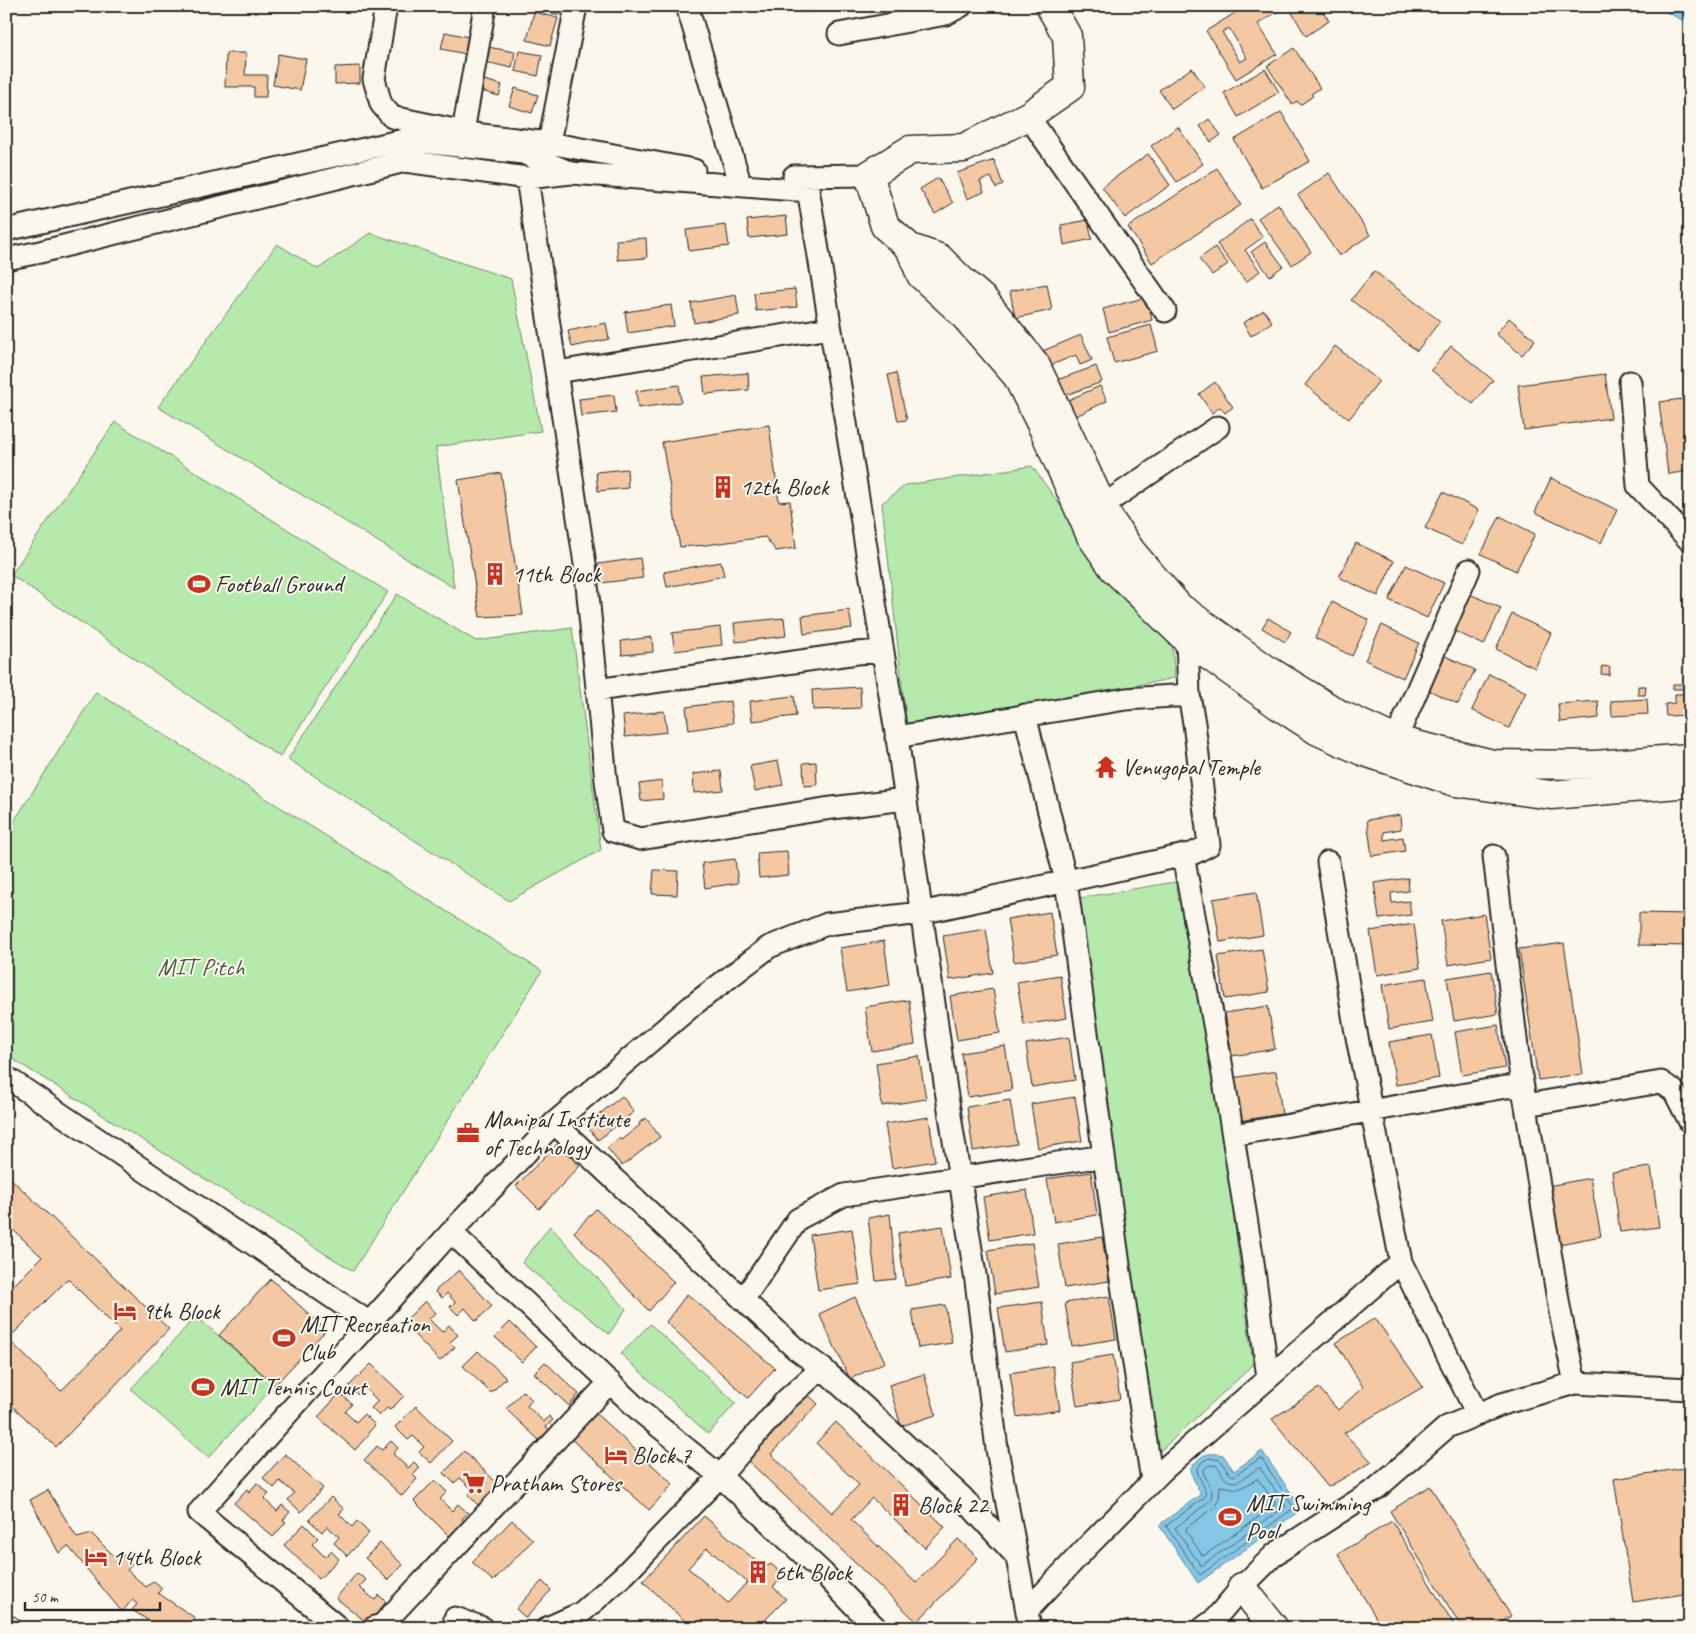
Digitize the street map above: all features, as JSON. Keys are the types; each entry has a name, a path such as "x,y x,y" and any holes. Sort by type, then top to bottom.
{"main road":[{"path":"1050,6 1067,36 1070,87 1028,116 964,148 910,150 869,175 884,226 910,248 938,258 984,300 1035,364 1102,506 1131,551 1179,607 1266,669 1339,714 1391,750 1455,782 1551,795 1690,783"},
{"path":"910,248 921,275 962,313 1017,376 1045,432 1091,536 1114,569 1186,640 1278,705 1318,731 1362,751 1391,750 1494,764 1595,765 1690,758"},
{"path":"1242,1587 1274,1628"}],"street":[{"path":"386,6 374,79 381,104 392,117 463,132 549,143 678,167 738,176 808,183"},
{"path":"463,132 485,6"},
{"path":"549,143 576,6"},
{"path":"687,6 738,176"},
{"path":"839,34 946,14 961,6"},
{"path":"1028,116 1165,311"},
{"path":"6,230 404,140 523,153 571,173"},
{"path":"6,259 406,161 526,178 571,173 808,183 869,175"},
{"path":"526,178 585,564 606,781 613,831 640,839 824,809 905,799"},
{"path":"808,183 896,737 976,1281 997,1449 1028,1619"},
{"path":"557,372 830,328"},
{"path":"1630,382 1638,486 1690,541"},
{"path":"1102,506 1218,427"},
{"path":"1391,750 1469,570"},
{"path":"339,1628 199,1512 451,1232 554,1123 693,1006 769,947 827,924 921,913 1194,853 1209,846 1189,695 1186,640"},
{"path":"597,690 882,651"},
{"path":"896,737 1126,699 1189,695"},
{"path":"1025,715 1066,881 1120,1272 1152,1481"},
{"path":"1183,855 1233,1135 1252,1255 1268,1378"},
{"path":"1494,856 1524,1096 1560,1312 1575,1384"},
{"path":"1328,862 1355,1027 1401,1262 1477,1414"},
{"path":"6,1077 370,1323"},
{"path":"1233,1135 1506,1087 1524,1096 1661,1082 1674,1091 1690,1122"},
{"path":"554,1123 796,1349 822,1368 962,1497 1017,1557"},
{"path":"743,1300 798,1219 844,1194 1104,1156"},
{"path":"451,1232 640,1410 720,1476 823,1573 876,1628"},
{"path":"1028,1619 1083,1551 1152,1481 1401,1262"},
{"path":"547,1628 581,1613 617,1582 720,1476 787,1399 822,1368"},
{"path":"373,1628 383,1624 610,1382"},
{"path":"1203,1628 1214,1620 1242,1587 1275,1554 1377,1488 1447,1427 1502,1404 1575,1384 1690,1389"},
{"path":"455,1618 483,1628"}],"green space":[{"path":"370,233 511,279 541,431 436,447 454,588 158,407 277,244 318,269"},
{"name":"Football Ground","path":"115,422 388,592 280,757 11,575"},
{"path":"1032,466 1118,586 1172,645 1175,678 907,729 882,503 906,485"},
{"path":"397,594 476,641 572,628 601,850 509,901 288,759"},
{"name":"MIT Pitch","path":"96,692 542,971 353,1271 6,1055 6,834"},
{"path":"1181,881 1217,1088 1253,1365 1158,1453 1106,1105 1080,898"},
{"path":"550,1226 626,1309 609,1334 522,1263"},
{"name":"MIT Tennis Court","path":"196,1316 275,1385 208,1458 131,1389"},
{"path":"650,1324 736,1403 708,1434 621,1354"}],"water":[{"path":"1655,6 1690,6 1690,24"},
{"name":"MIT Swimming Pool","path":"1262,1451 1302,1509 1198,1583 1159,1525 1201,1494 1192,1476 1191,1468 1201,1457 1208,1454 1223,1455 1234,1471"}],"building":[{"path":"529,6 562,6 559,15"},
{"path":"791,6 930,6 932,9 795,12"},
{"path":"1246,6 1286,6 1258,24 1277,54 1236,79 1206,31","holes":["1229,28 1247,58 1240,62 1222,32"]},
{"path":"1288,6 1320,6 1329,21 1306,36"},
{"path":"534,12 558,18 550,46 527,40"},
{"path":"445,32 469,37 466,54 441,49"},
{"path":"488,47 515,52 512,68 485,62"},
{"path":"1294,48 1320,88 1311,94 1313,96 1300,105 1297,101 1292,104 1267,66"},
{"path":"519,51 542,55 538,76 515,71"},
{"path":"226,53 246,53 245,75 267,75 266,97 254,97 254,87 225,87"},
{"path":"278,54 306,59 300,90 273,85"},
{"path":"360,66 360,83 335,84 335,67"},
{"path":"1192,68 1205,87 1172,109 1159,90"},
{"path":"1265,69 1279,92 1238,117 1224,93"},
{"path":"481,79 502,85 499,96 478,90"},
{"path":"515,88 538,95 532,113 509,106"},
{"path":"1281,112 1310,161 1262,188 1234,140"},
{"path":"1209,119 1221,135 1211,142 1200,126"},
{"path":"1178,127 1203,164 1177,182 1151,146"},
{"path":"1148,154 1170,185 1125,218 1102,187"},
{"path":"994,160 1003,185 996,188 991,177 980,181 984,192 967,199 957,173"},
{"path":"1217,168 1241,205 1152,263 1128,227"},
{"path":"1329,173 1370,235 1339,256 1298,195"},
{"path":"938,178 953,203 935,214 920,189"},
{"path":"1278,204 1311,252 1292,265 1258,218"},
{"path":"786,216 788,234 749,238 747,220"},
{"path":"1250,219 1263,237 1245,250 1260,271 1246,282 1217,244"},
{"path":"1088,220 1092,239 1064,245 1061,225"},
{"path":"726,225 729,246 689,251 686,230"},
{"path":"646,238 647,258 618,260 616,240"},
{"path":"1265,242 1283,266 1270,276 1251,252"},
{"path":"1215,247 1228,264 1212,275 1199,259"},
{"path":"1374,271 1440,321 1417,351 1351,300"},
{"path":"1047,284 1052,310 1015,318 1010,291"},
{"path":"795,289 797,307 756,311 754,293"},
{"path":"736,295 739,315 694,323 691,303"},
{"path":"1147,297 1152,320 1109,332 1103,309"},
{"path":"671,305 674,326 628,333 625,312"},
{"path":"1264,310 1272,322 1251,336 1243,323"},
{"path":"1509,318 1535,340 1522,355 1496,334"},
{"path":"606,323 609,339 572,347 568,331"},
{"path":"1151,325 1158,351 1114,363 1107,337"},
{"path":"1081,335 1092,360 1080,365 1076,355 1044,368 1038,353"},
{"path":"1335,346 1379,381 1349,419 1305,385"},
{"path":"1451,346 1493,380 1473,404 1431,370"},
{"path":"1096,366 1102,382 1060,397 1054,381"},
{"path":"748,373 749,390 705,394 703,377"},
{"path":"896,373 907,420 898,421 888,375"},
{"path":"1605,374 1611,418 1524,430 1518,385"},
{"path":"1215,382 1233,407 1225,413 1220,407 1212,413 1199,394"},
{"path":"679,385 681,402 638,408 636,391"},
{"path":"1100,386 1107,401 1074,417 1066,401"},
{"path":"614,395 616,412 581,416 579,399"},
{"path":"1690,398 1690,471 1668,474 1659,402"},
{"name":"12th Block","path":"769,425 779,502 790,501 796,548 776,551 765,537 680,547 662,442"},
{"path":"627,469 628,488 598,491 596,472"},
{"name":"11th Block","path":"501,473 523,615 480,617 458,480"},
{"path":"1551,478 1617,510 1601,543 1535,512"},
{"path":"1443,492 1479,510 1462,545 1425,528"},
{"path":"1500,516 1535,534 1516,571 1481,554"},
{"path":"1356,543 1394,561 1378,596 1339,577"},
{"path":"640,558 643,578 601,583 598,564"},
{"path":"721,562 724,576 667,587 664,572"},
{"path":"1406,565 1444,583 1427,618 1389,600"},
{"path":"1463,591 1501,608 1484,645 1446,627"},
{"path":"1332,602 1369,620 1352,656 1315,638"},
{"path":"849,610 852,628 804,634 802,616"},
{"path":"1512,614 1551,633 1535,668 1496,649"},
{"path":"784,618 786,636 736,642 734,623"},
{"path":"1268,618 1291,632 1285,642 1262,628"},
{"path":"1382,625 1419,643 1403,678 1365,660"},
{"path":"720,627 722,645 675,651 672,633"},
{"path":"652,637 653,652 622,655 621,641"},
{"path":"1437,652 1475,670 1458,704 1420,686"},
{"path":"1602,666 1610,667 1609,675 1601,674"},
{"path":"1489,674 1526,692 1509,728 1472,710"},
{"path":"1673,684 1684,684 1684,689 1673,689"},
{"path":"1638,686 1646,686 1645,695 1638,695"},
{"path":"860,687 861,708 813,710 812,690"},
{"path":"1675,694 1690,694 1690,715 1666,716 1665,704 1675,703"},
{"path":"794,696 796,716 752,721 750,701"},
{"path":"1647,699 1648,714 1612,716 1611,701"},
{"path":"730,701 733,723 689,730 686,707"},
{"path":"1598,701 1599,718 1560,722 1558,704"},
{"path":"664,711 667,732 625,737 623,716"},
{"path":"778,761 783,785 755,791 750,766"},
{"path":"816,762 817,785 804,786 803,763"},
{"path":"721,771 723,790 694,793 693,774"},
{"path":"662,781 663,799 641,801 639,784"},
{"path":"1400,815 1401,829 1384,832 1384,840 1403,837 1405,851 1372,856 1367,820"},
{"path":"787,851 789,875 759,878 757,853"},
{"path":"735,859 738,883 705,888 702,863"},
{"path":"654,870 678,871 677,895 652,894"},
{"path":"1408,878 1409,891 1391,893 1392,903 1409,901 1411,915 1379,919 1374,883"},
{"path":"1256,892 1263,935 1220,942 1213,899"},
{"path":"1050,912 1057,955 1014,962 1007,919"},
{"path":"1639,913 1690,914 1690,946 1639,945"},
{"path":"1484,914 1491,958 1448,965 1441,921"},
{"path":"1414,924 1420,968 1377,975 1370,931"},
{"path":"986,929 993,973 950,980 943,936"},
{"path":"884,941 890,985 847,992 840,948"},
{"path":"1564,943 1583,1074 1538,1080 1519,949"},
{"path":"1262,949 1269,992 1225,999 1218,956"},
{"path":"1491,971 1498,1014 1454,1021 1447,978"},
{"path":"1060,975 1067,1018 1024,1025 1017,982"},
{"path":"1426,978 1433,1022 1389,1029 1382,985"},
{"path":"993,989 1000,1033 957,1040 950,996"},
{"path":"909,1000 915,1044 872,1051 865,1007"},
{"path":"1268,1006 1275,1049 1232,1056 1225,1013"},
{"path":"1498,1025 1505,1068 1462,1075 1455,1032"},
{"path":"1432,1035 1439,1078 1396,1085 1389,1042"},
{"path":"1069,1037 1075,1080 1032,1087 1026,1044"},
{"path":"1005,1046 1012,1090 968,1097 961,1053"},
{"path":"919,1056 926,1099 882,1106 876,1063"},
{"path":"1276,1071 1282,1114 1239,1121 1232,1078"},
{"path":"622,1096 634,1112 598,1140 586,1125"},
{"path":"1075,1097 1082,1141 1038,1148 1031,1104"},
{"path":"1010,1100 1017,1144 973,1151 967,1107"},
{"path":"929,1117 935,1161 892,1168 885,1124"},
{"path":"646,1118 660,1137 622,1166 607,1148 619,1138 621,1140"},
{"path":"557,1144 580,1166 539,1209 516,1186"},
{"path":"1651,1167 1659,1227 1620,1232 1612,1172"},
{"path":"1091,1172 1097,1215 1054,1222 1047,1179"},
{"name":"9th Block","path":"6,1174 169,1329 56,1447 6,1400 6,1293 42,1257 6,1223","holes":["68,1279 120,1331 61,1391 8,1339"]},
{"path":"1590,1178 1601,1236 1554,1245 1543,1187"},
{"path":"1027,1190 1033,1233 990,1240 983,1197"},
{"path":"596,1209 674,1282 649,1311 574,1232"},
{"path":"890,1214 896,1279 876,1281 868,1218"},
{"path":"943,1226 951,1279 905,1286 898,1233"},
{"path":"852,1229 860,1284 818,1290 810,1235"},
{"path":"1102,1237 1109,1281 1065,1288 1058,1244"},
{"path":"1032,1243 1039,1287 995,1294 988,1250"},
{"path":"459,1270 492,1306 476,1321 465,1308 458,1315 450,1307 455,1302 447,1293 442,1298 435,1291"},
{"path":"271,1279 326,1330 275,1385 219,1335"},
{"path":"687,1294 775,1368 748,1398 666,1322"},
{"path":"1109,1296 1116,1339 1072,1346 1065,1303"},
{"path":"855,1297 885,1362 850,1379 819,1314"},
{"path":"425,1301 436,1313 429,1319 442,1332 449,1325 458,1335 450,1342 455,1347 440,1361 403,1323"},
{"path":"1042,1302 1048,1345 1005,1352 998,1308"},
{"path":"945,1305 952,1343 918,1348 912,1310"},
{"path":"1375,1318 1423,1387 1344,1433 1372,1462 1328,1487 1272,1419 1319,1388 1338,1410 1363,1387 1336,1343"},
{"path":"510,1322 536,1347 522,1362 495,1337"},
{"path":"478,1351 506,1378 491,1393 463,1366"},
{"path":"1113,1355 1120,1399 1077,1406 1070,1362"},
{"path":"545,1362 579,1394 569,1406 534,1373"},
{"path":"371,1364 404,1396 390,1410 387,1408 379,1416 371,1408 378,1401 365,1388 358,1395 349,1386"},
{"path":"1053,1366 1060,1410 1017,1417 1010,1373"},
{"path":"924,1374 936,1415 901,1426 889,1385"},
{"name":"Block 22","path":"802,1389 818,1404 771,1454 832,1513 859,1485 816,1443 836,1422 945,1527 925,1548 872,1498 851,1520 916,1583 958,1539 978,1558 917,1622 740,1453"},
{"path":"523,1391 532,1400 527,1406 544,1422 549,1416 553,1420 546,1427 551,1431 540,1441 506,1409"},
{"path":"340,1393 352,1404 345,1412 356,1422 364,1414 375,1425 355,1450 318,1417"},
{"path":"416,1406 452,1441 431,1463 419,1452 424,1447 413,1436 408,1440 395,1427"},
{"path":"594,1412 673,1484 649,1510 570,1438"},
{"path":"391,1441 398,1448 393,1454 408,1468 414,1462 420,1468 413,1475 417,1479 402,1496 364,1460 377,1446 382,1450"},
{"path":"464,1451 498,1484 478,1505 468,1495 473,1490 460,1478 454,1483 444,1473"},
{"path":"285,1454 323,1488 301,1512 288,1500 294,1493 280,1481 274,1488 263,1478"},
{"path":"1690,1467 1690,1593 1633,1602 1614,1479"},
{"path":"435,1480 447,1492 440,1499 452,1511 458,1504 468,1513 462,1519 468,1525 453,1540 414,1501"},
{"path":"257,1483 269,1494 264,1499 277,1511 282,1505 290,1512 283,1520 286,1522 273,1537 234,1503 247,1489 249,1492"},
{"path":"1430,1486 1511,1616 1492,1628 1462,1628 1390,1511"},
{"name":"14th Block","path":"48,1490 77,1538 92,1534 117,1559 125,1555 132,1565 127,1570 146,1587 154,1581 162,1588 158,1593 195,1618 189,1628 160,1628 132,1610 137,1604 132,1600 122,1612 68,1546 59,1553 30,1500"},
{"path":"331,1497 344,1509 339,1514 352,1527 357,1521 369,1533 347,1556 334,1543 339,1537 327,1526 322,1532 309,1520"},
{"name":"6th Block","path":"704,1516 764,1568 771,1564 784,1575 773,1587 786,1599 757,1628 692,1628 643,1581","holes":["707,1548 747,1582 728,1603 688,1568"]},
{"path":"512,1520 533,1540 493,1581 472,1562"},
{"path":"1392,1521 1456,1628 1382,1628 1338,1554"},
{"path":"304,1524 318,1538 312,1544 325,1557 331,1551 339,1559 319,1579 284,1545"},
{"path":"380,1543 403,1565 388,1580 365,1558"},
{"path":"357,1573 366,1580 359,1587 375,1600 379,1595 386,1602 370,1625 336,1598"},
{"path":"542,1581 551,1590 526,1618 516,1609"},
{"path":"15,1616 27,1628 6,1628 6,1619"},
{"path":"771,1620 780,1628 763,1628"},
{"path":"825,1620 833,1628 818,1628"}],"place":[{"name":"12th Block","path":"723,487"},
{"name":"11th Block","path":"495,574"},
{"name":"Football Ground","path":"199,584"},
{"name":"Venugopal Temple","path":"1106,767"},
{"name":"Manipal Institute of Technology","path":"468,1133"},
{"name":"9th Block","path":"125,1311"},
{"name":"MIT Recreation Club","path":"284,1338"},
{"name":"MIT Tennis Court","path":"203,1387"},
{"name":"Block 7","path":"616,1455"},
{"name":"Pratham Stores","path":"474,1483"},
{"name":"Block 22","path":"901,1505"},
{"name":"MIT Swimming Pool","path":"1230,1517"},
{"name":"14th Block","path":"96,1557"},
{"name":"6th Block","path":"758,1572"}]}
